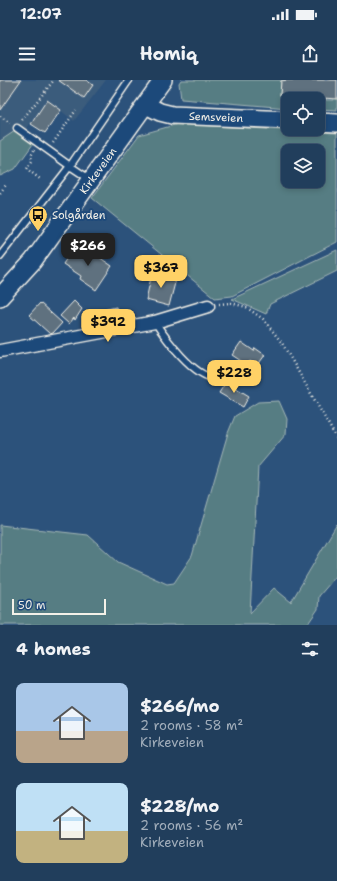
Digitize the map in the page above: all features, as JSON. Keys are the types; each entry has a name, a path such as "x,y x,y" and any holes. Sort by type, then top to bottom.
{"main road":[{"name":"Kirkeveien","path":"0,297 29,267 164,80"},
{"name":"Semsveien","path":"146,105 160,112 172,115 281,120"},
{"path":"325,122 337,123"}],"street":[{"path":"0,351 155,322 208,306"}],"lane":[{"path":"0,256 70,166 129,80"},
{"path":"17,128 92,181"},
{"path":"155,322 178,352 197,370 210,377 224,377 249,369"}],"path":[{"path":"17,128 15,123 19,120 24,120 54,80"},
{"path":"48,150 76,110"},
{"path":"0,116 17,128"},
{"path":"32,154 32,161 26,170 40,179"},
{"path":"0,193 6,185"},
{"path":"208,306 230,303 246,307 263,319 282,343 337,439"}],"shaded area":[{"path":"0,80 106,80 74,121 47,100 26,129 19,124 15,131 33,144 15,169 0,176"}],"green space":[{"path":"181,80 287,80 281,81 281,107 181,99 179,83"},
{"path":"325,98 326,100 333,100 333,98 337,98 337,110 325,109"},
{"path":"178,124 281,130 281,136 325,136 325,132 337,133 337,242 232,296 215,298 92,198 139,135"},
{"path":"15,131 33,144 15,169 0,176 0,141"},
{"path":"337,250 337,271 270,304 266,314 232,299"},
{"path":"279,401 287,419 286,434 258,467 250,613 274,588 291,602 337,524 337,575 319,596 318,609 307,625 0,625 0,525 88,535 118,562 167,584 174,583 192,556 228,433 235,416 258,402"}],"building":[{"path":"0,80 21,80 0,110"},
{"path":"58,80 86,80 93,85 84,98"},
{"path":"337,80 337,99 325,98 325,92 281,92 280,95 281,81"},
{"path":"47,100 61,110 45,133 31,124"},
{"path":"75,246 93,258 96,255 112,266 96,290 80,279 81,276 63,264"},
{"path":"152,273 176,279 169,306 146,300"},
{"path":"74,301 82,309 75,320 74,318 69,324 60,316"},
{"path":"40,303 62,323 53,333 50,334 29,315"},
{"path":"116,307 119,320 106,323 103,310"},
{"path":"241,342 254,351 255,348 265,355 257,366 250,361 247,365 232,355"},
{"path":"226,382 249,396 243,407 219,393"}],"place":[{"name":"Solgården","path":"38,232"}]}
